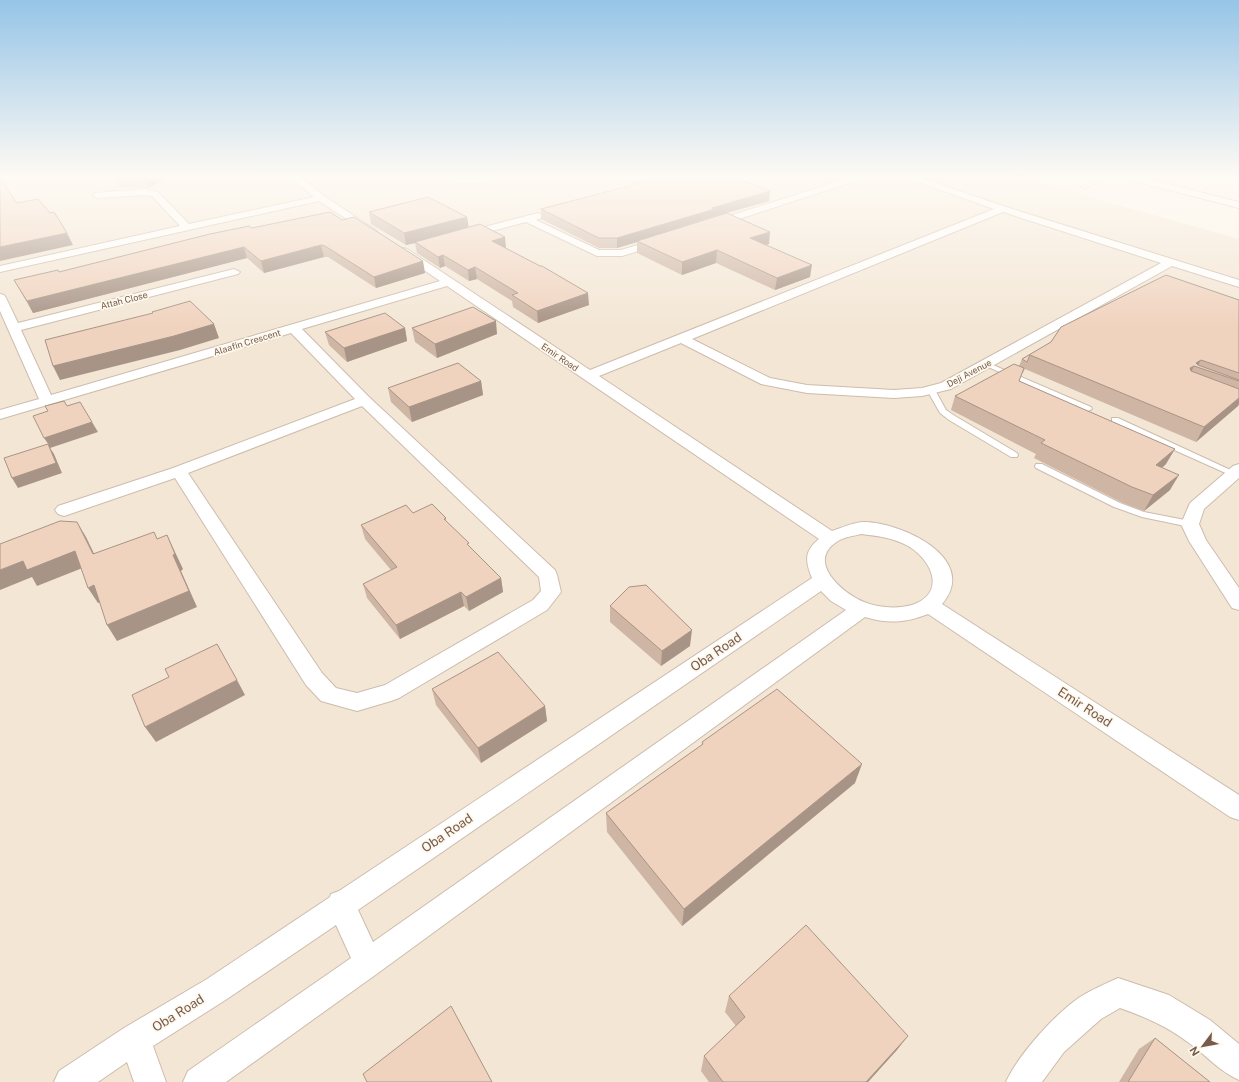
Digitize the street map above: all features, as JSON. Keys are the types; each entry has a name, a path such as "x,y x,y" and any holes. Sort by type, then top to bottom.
{"street":[{"path":"0,269 197,225"},
{"name":"Emir Road","path":"364,225 830,537"},
{"path":"458,237 502,225"},
{"path":"540,225 597,253 622,253 667,239"},
{"path":"704,227 709,225"},
{"path":"588,376 965,225"},
{"path":"1053,225 1239,284"},
{"path":"404,252 419,247"},
{"name":"Deji Avenue","path":"683,339 766,381 807,389 849,392 894,394 931,390 946,386 1171,262"},
{"name":"Attah Close","path":"14,328 234,272"},
{"name":"Alaafin Crescent","path":"0,415 448,282"},
{"path":"0,298 47,401"},
{"path":"179,470 314,679 329,695 357,702 391,692 540,605 550,592 548,575 364,400 293,328"},
{"path":"64,510 179,470 364,400"},
{"path":"1236,471 1196,507 1190,524 1198,541 1239,603"},
{"path":"861,528 874,529 899,535 917,544 931,555 940,568 943,582 940,595 930,606 918,612 902,615 884,614 862,609 848,603 833,593 822,581 816,569 816,556 820,546 830,537 844,531 861,528"},
{"name":"Oba Road","path":"70,1082 135,1039 217,989 822,581"},
{"name":"Emir Road","path":"930,606 1239,809"},
{"path":"199,1082 368,963 862,609"},
{"path":"341,904 368,963"},
{"path":"1022,1082 1053,1041 1090,1008 1118,993 1164,1010 1199,1031 1239,1064"},
{"path":"135,1039 150,1082"}],"lane":[{"path":"986,364 1088,409"},
{"path":"931,390 944,411 952,418 1014,455"},
{"path":"1115,420 1236,471"},
{"path":"1039,466 1117,506 1142,514 1190,524"}],"shaded area":[{"path":"0,225 1191,225 1239,239 1239,1082 0,1082"}],"building":[{"path":"0,225 62,225 67,233 0,247"},
{"path":"264,225 367,225 423,261 374,277 325,246 321,245 261,261 244,247 27,301 14,280 58,270 59,272 210,234 249,226 252,228"},
{"path":"391,225 434,225 404,233"},
{"path":"475,225 483,225 505,237 492,241 542,266 588,293 537,311 512,295 518,293 475,267 468,270 443,255 438,257 415,242"},
{"path":"574,225 659,225 617,238 599,238"},
{"path":"687,225 755,225 770,232 750,238 812,265 777,278 717,250 682,262 637,241"},
{"path":"1166,275 1239,300 1239,373 1201,360 1196,363 1239,381 1194,366 1190,368 1191,371 1239,389 1239,398 1204,427 1030,355 1027,362 1022,359 1051,342 1061,327"},
{"path":"190,301 214,324 174,336 53,366 45,340 153,313 152,312"},
{"path":"473,307 496,321 435,344 412,328"},
{"path":"385,313 405,328 344,348 325,332"},
{"path":"458,363 481,381 409,407 388,388"},
{"path":"1014,364 1024,368 1019,381 1175,449 1156,465 1179,475 1153,495 1132,487 1041,443 1045,440 955,396"},
{"path":"64,401 67,406 80,402 92,422 44,438 33,416 48,411 45,406"},
{"path":"48,444 56,463 12,478 4,458"},
{"path":"432,504 446,518 444,519 469,543 467,544 501,578 466,597 461,592 396,625 363,584 397,567 361,525 406,505 413,513"},
{"path":"60,521 77,522 93,554 154,532 157,539 167,535 175,554 173,555 189,591 107,625 94,585 88,588 75,551 27,570 23,561 0,570 0,544"},
{"path":"646,585 692,630 662,651 610,606 629,587"},
{"path":"217,644 237,680 145,727 132,695 169,677 165,669"},
{"path":"498,652 545,706 478,748 432,689"},
{"path":"777,689 862,764 684,909 606,813"},
{"path":"806,925 908,1036 866,1082 723,1082 704,1056 745,1017 729,996"},
{"path":"451,1006 492,1082 367,1082 363,1074"},
{"path":"1155,1038 1210,1082 1128,1082"}]}
